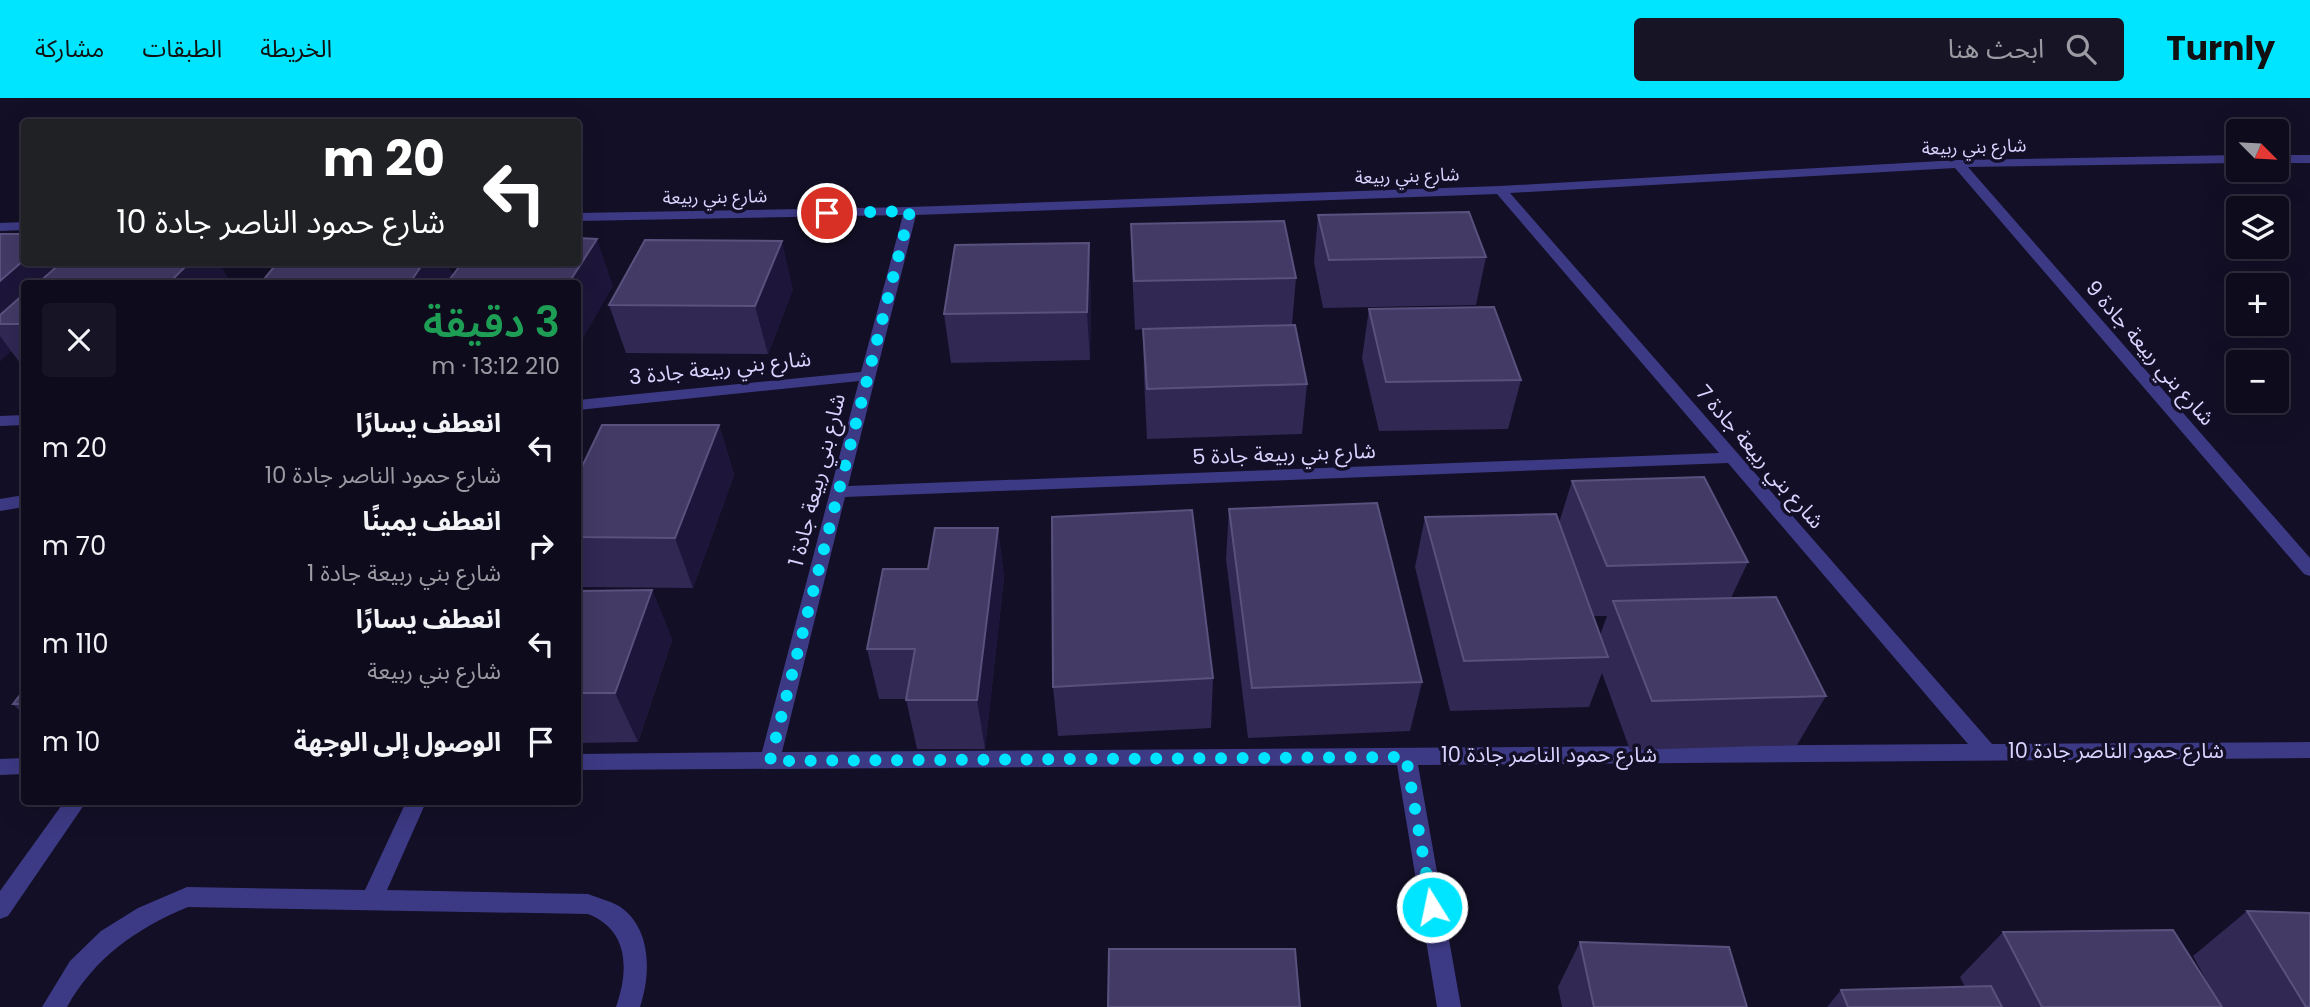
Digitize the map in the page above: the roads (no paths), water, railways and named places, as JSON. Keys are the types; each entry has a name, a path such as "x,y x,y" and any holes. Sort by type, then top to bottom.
{"street":[{"name":"شارع بني ربيعة","path":"581,217 910,211 1500,190 1958,164 2226,159"},
{"path":"2289,159 2310,159"},
{"name":"شارع بني ربيعة جادة 9","path":"1958,164 2310,570"},
{"name":"شارع بني ربيعة جادة 7","path":"1500,190 1987,752"},
{"name":"شارع بني ربيعة جادة 1","path":"770,761 910,211"},
{"path":"0,227 21,226"},
{"name":"شارع بني ربيعة جادة 3","path":"581,405 867,376"},
{"path":"0,421 21,420"},
{"name":"شارع بني ربيعة جادة 5","path":"838,492 1732,458"},
{"path":"0,505 21,502"},
{"name":"شارع حمود الناصر جادة 10","path":"581,762 2310,750"},
{"path":"1406,757 1449,1007"},
{"path":"0,767 21,766"},
{"path":"0,909 74,805"},
{"path":"372,900 415,805"},
{"path":"54,1007 66,982 82,963 120,928 153,909 187,897 588,904 612,915 629,934 636,960 635,991 628,1007"}]}
